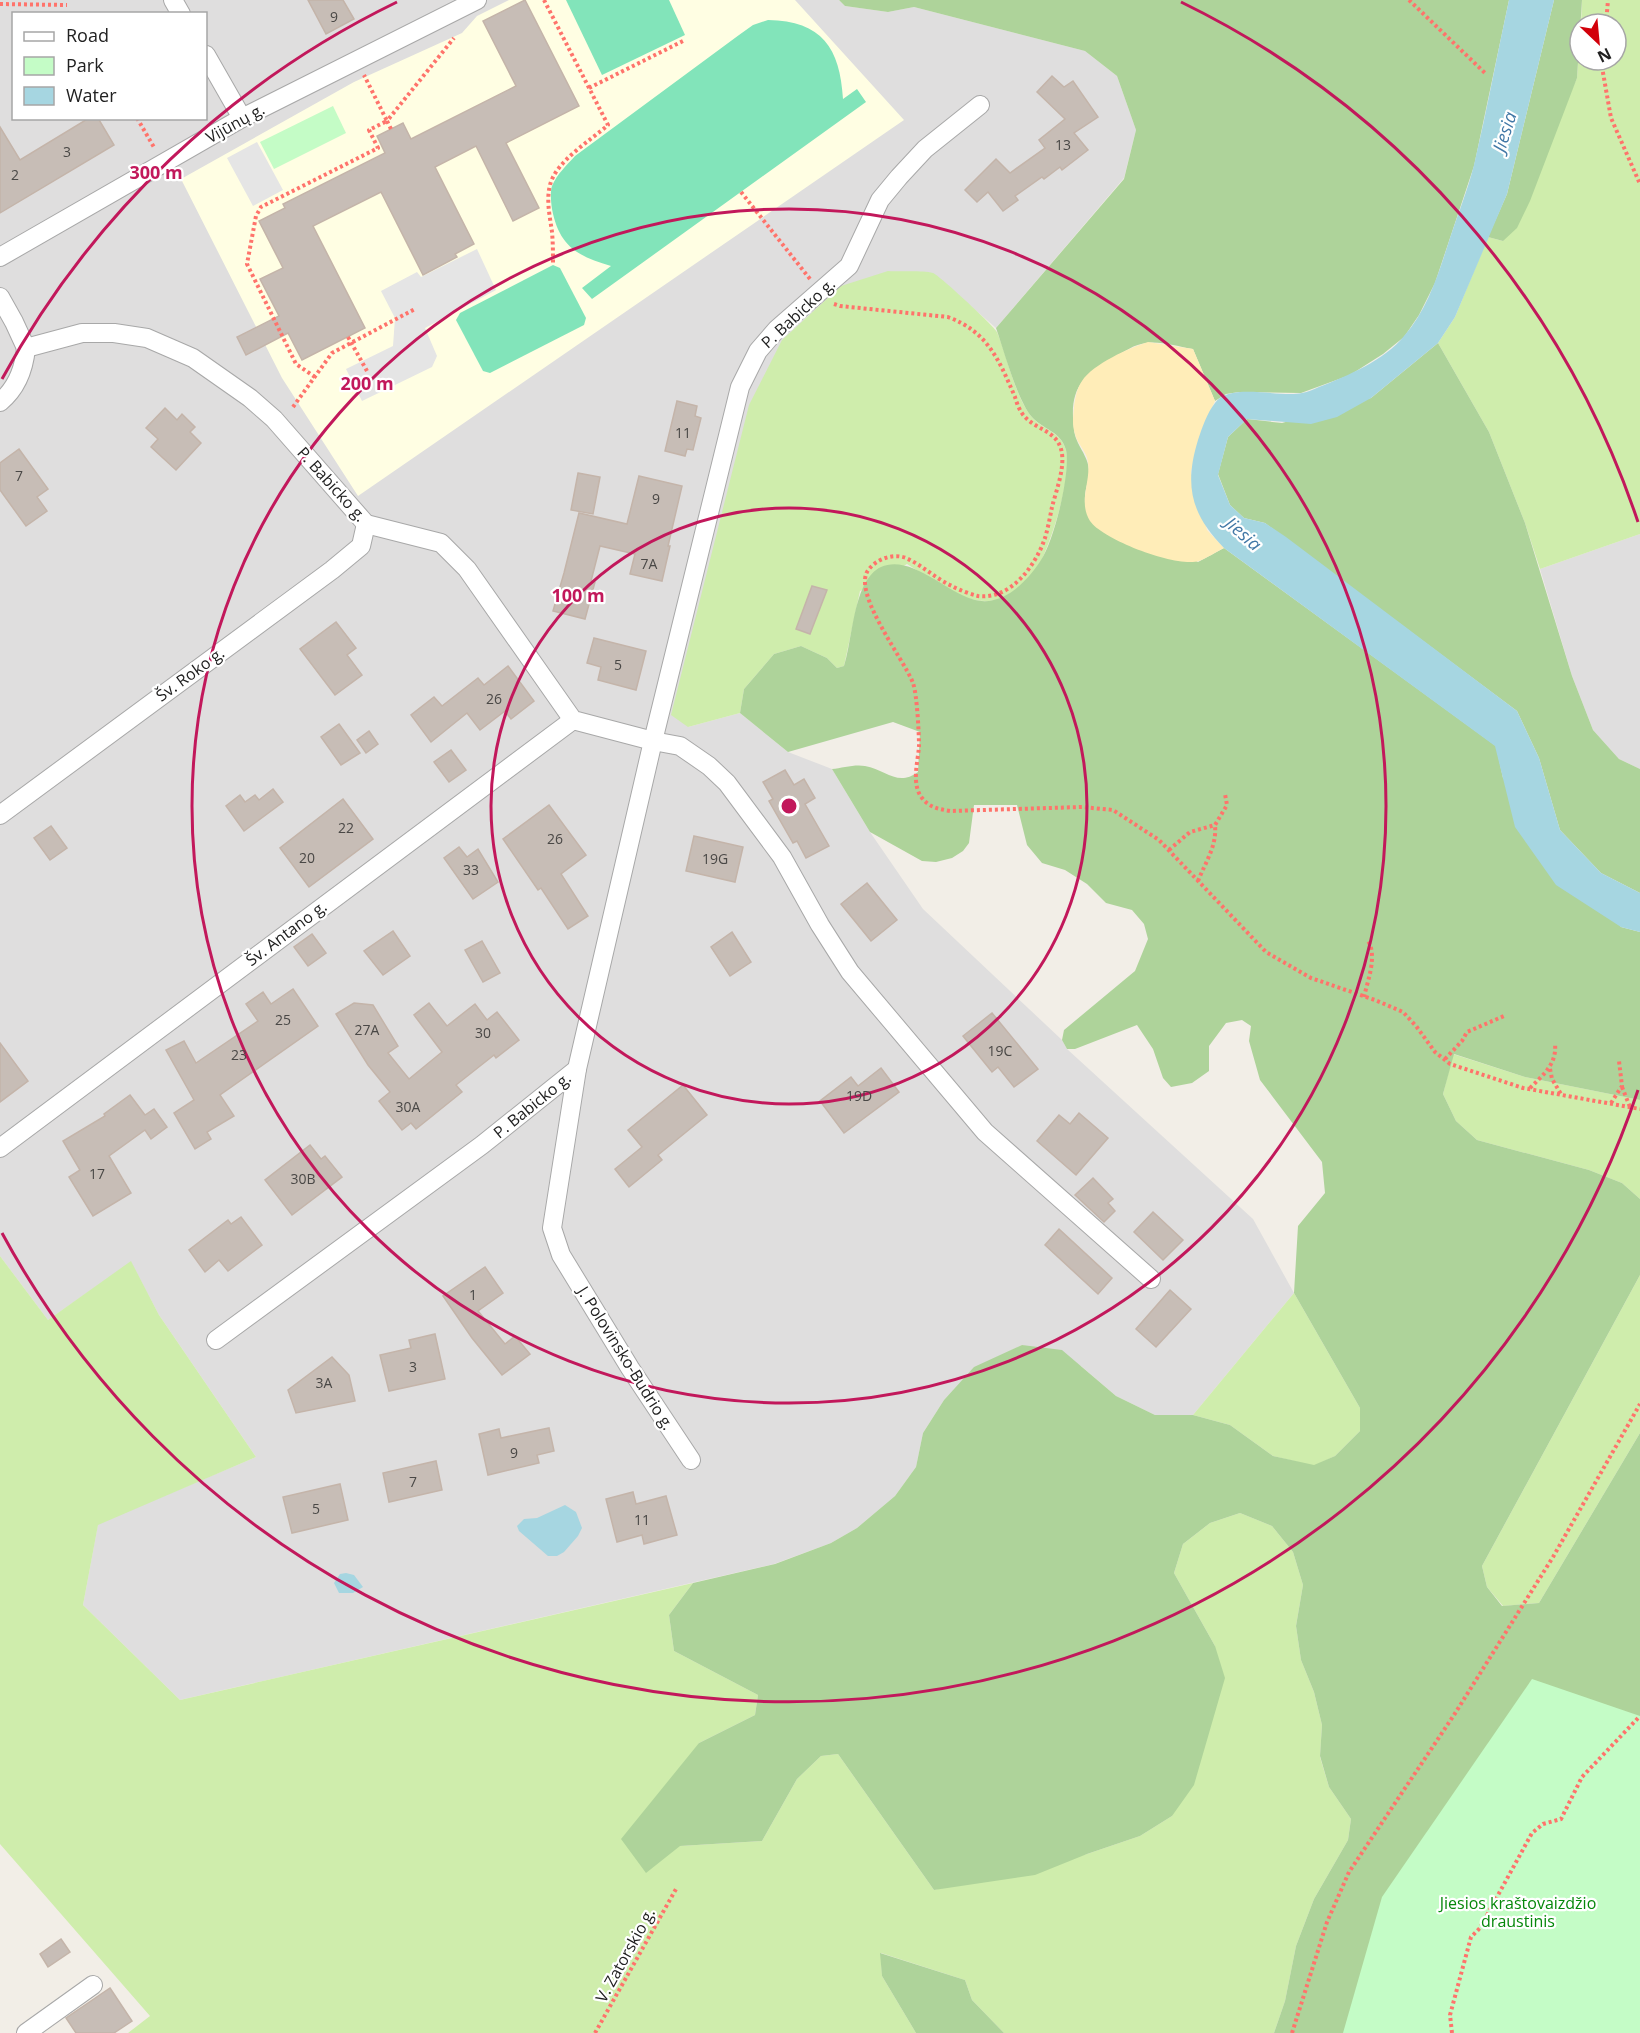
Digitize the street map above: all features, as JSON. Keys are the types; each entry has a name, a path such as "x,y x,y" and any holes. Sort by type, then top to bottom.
{"street":[{"name":"Vijūnų g.","path":"0,258 242,118 477,0"},
{"path":"207,57 242,118"},
{"name":"P. Babicko g.","path":"216,1340 482,1145 577,1069 653,741 740,387 758,351 777,329 849,266 880,200 899,177 925,149 980,105"},
{"path":"0,297 26,348 19,379 0,402"},
{"name":"P. Babicko g.","path":"26,348 82,333 114,333 147,338 193,358 274,419 366,524 441,543 467,569 573,720"},
{"name":"Šv. Roko g.","path":"0,815 332,570 361,546 366,524"},
{"path":"573,720 680,746 709,766 727,783 782,857 820,925 850,972 985,1132 1151,1279"},
{"name":"Šv. Antano g.","path":"0,1148 573,720"},
{"name":"J. Polovinsko-Budrio g.","path":"577,1069 552,1228 561,1255 630,1368 691,1460"},
{"path":"26,2033 93,1985"}],"path":[{"path":"544,0 608,125 570,156 549,185 548,213 554,265"},
{"path":"1409,0 1486,74"},
{"path":"0,4 67,5"},
{"path":"315,377 296,364 247,264 256,216 261,207 378,148 369,130 387,121 454,38"},
{"path":"589,88 683,41"},
{"path":"357,60 391,129"},
{"path":"1603,72 1611,118 1640,184"},
{"path":"138,120 163,163"},
{"path":"741,192 830,302 840,306 948,317 963,323 979,334 991,348 1024,417 1055,437 1061,450 1061,466 1045,537 1033,564 1016,582 1000,592 978,596 952,586 904,557 890,556 868,569 863,580 874,612 914,684 919,744 916,782 921,797 931,807 950,812 1082,807 1113,810 1159,840 1266,952 1311,978 1403,1012 1435,1052 1450,1064 1530,1089 1640,1109"},
{"path":"293,407 332,353 415,309"},
{"path":"348,337 367,371"},
{"path":"1198,881 1209,858 1216,834 1215,825 1227,805 1225,794"},
{"path":"1168,850 1190,832 1215,825"},
{"path":"1364,996 1372,957 1371,945 1367,939"},
{"path":"1445,1059 1462,1041 1467,1032 1504,1017"},
{"path":"1530,1089 1550,1068 1556,1054 1555,1044"},
{"path":"1618,1061 1622,1086 1630,1107"},
{"path":"1550,1068 1552,1079 1561,1094"},
{"path":"1611,1103 1622,1086"},
{"path":"1292,2033 1327,1922 1349,1872 1454,1715 1540,1577 1640,1404"},
{"path":"1452,2033 1450,2015 1471,1937 1480,1928 1532,1833 1543,1824 1561,1819 1582,1777 1640,1716"},
{"name":"V. Zatorskio g.","path":"595,2033 676,1889"}],"shaded area":[{"path":"0,0 839,0 845,6 888,12 914,7 1085,51 1117,76 1136,130 1124,178 996,328 934,274 688,727 740,713 788,752 832,769 870,832 923,909 1062,1040 1067,1049 1253,1219 1294,1293 1193,1415 1155,1415 1116,1396 1081,1366 1022,1345 974,1368 944,1400 923,1433 916,1467 895,1496 857,1528 831,1543 774,1564 180,1700 83,1605 98,1524 256,1457 159,1315 131,1262 48,1320 0,1256"},
{"path":"509,0 795,0 904,120 358,496 282,378 181,179 354,82 462,33 477,16"},
{"path":"257,142 283,190 253,206 227,158"},
{"path":"477,249 496,290 425,328 437,356 432,367 362,401 346,369 393,346 395,318 381,291 417,272 421,277"},
{"path":"1640,534 1640,769 1619,759 1593,730 1572,676 1540,569"}],"green space":[{"path":"566,0 669,0 685,35 602,75"},
{"path":"839,0 1509,0 1474,166 1435,283 1419,315 1404,337 1383,354 1350,375 1301,393 1239,392 1226,394 1215,401 1193,349 1158,343 1142,344 1113,358 1085,378 1076,394 1073,415 1075,435 1088,466 1089,476 1085,503 1198,562 1224,548 1496,746 1503,778 1621,927 1640,932 1640,1100 1525,1077 1454,1054 1443,1094 1456,1121 1477,1140 1589,1170 1622,1183 1640,1199 1640,1275 1482,1566 1487,1587 1502,1606 1539,1603 1640,1433 1640,2033 1274,2033 1285,2001 1296,1946 1314,1899 1348,1840 1351,1819 1329,1787 1320,1756 1322,1725 1314,1692 1301,1660 1296,1626 1303,1585 1293,1552 1272,1526 1240,1513 1210,1523 1183,1544 1174,1573 1215,1646 1225,1678 1194,1785 1172,1816 1140,1836 1035,1875 934,1890 838,1754 821,1756 797,1779 762,1841 680,1846 646,1873 621,1839 699,1743 755,1715 758,1695 674,1651 669,1615 693,1583 775,1564 831,1543 857,1528 895,1496 916,1467 923,1433 944,1400 974,1367 1022,1345 1062,1350 1116,1396 1155,1415 1193,1415 1230,1425 1273,1456 1314,1465 1335,1456 1360,1431 1360,1408 1294,1293 1298,1226 1325,1193 1322,1162 1260,1080 1249,1041 1251,1026 1242,1020 1226,1023 1209,1046 1209,1071 1192,1083 1171,1087 1163,1078 1153,1049 1137,1025 1075,1049 1067,1049 1062,1040 1064,1030 1135,971 1148,939 1144,924 1132,910 1106,903 1087,884 1065,870 1042,863 1027,845 1017,805 974,805 969,843 963,851 952,858 936,862 922,861 870,832 832,769 861,766 898,778 911,776 918,772 920,732 893,722 788,752 740,713 744,689 774,654 801,646 827,658 837,668 844,666 859,597 872,574 881,567 892,564 904,565 962,595 983,601 1003,597 1012,592 1021,585 1041,560 1051,538 1064,489 1066,450 1060,439 1036,421 1026,408 1016,387 996,328 1124,179 1136,130 1117,76 1085,51 914,7 888,12 845,6"},
{"path":"1554,0 1582,0 1581,12 1568,12 1568,72 1577,72 1577,78 1530,201 1517,228 1503,241 1488,237 1507,194"},
{"path":"1582,0 1640,0 1640,534 1540,569 1525,523 1489,432 1438,343 1455,317 1488,237 1503,241 1577,78 1577,72 1628,72 1628,12 1582,12"},
{"path":"768,20 787,22 815,32 825,41 838,65 843,99 857,89 866,102 592,299 582,288 611,266 588,258 571,248 559,232 552,209 551,188 562,170 575,156 753,25"},
{"path":"333,106 346,133 274,169 260,142"},
{"path":"553,265 560,268 586,318 584,325 490,373 483,371 456,320 460,313"},
{"path":"888,271 933,273 987,321 997,332 1025,408 1035,421 1056,435 1064,444 1067,461 1064,489 1057,519 1043,557 1021,585 997,600 989,601 978,601 956,594 907,564 860,591 844,666 837,668 827,658 801,646 774,654 744,689 740,713 688,727 671,715 749,405 782,340 841,286"},
{"path":"1438,343 1489,432 1525,523 1572,676 1593,730 1619,759 1640,769 1640,893 1601,873 1560,830 1539,758 1517,711 1265,523 1244,518 1230,505 1218,474 1228,437 1247,419 1282,423 1371,398"},
{"path":"1453,1054 1525,1077 1640,1100 1640,1199 1622,1183 1589,1170 1477,1140 1456,1121 1443,1094"},
{"path":"0,1256 48,1320 131,1261 159,1315 256,1457 98,1525 83,1605 180,1700 693,1583 669,1615 674,1651 758,1695 755,1715 699,1743 680,1846 762,1841 797,1779 821,1756 838,1754 934,1890 1087,1854 1140,1836 1172,1816 1215,1646 1174,1573 1183,1544 1210,1523 1240,1513 1272,1526 1293,1552 1303,1585 1296,1626 1301,1660 1314,1692 1322,1725 1320,1757 1329,1787 1351,1819 1348,1840 1314,1899 1296,1946 1285,2001 1274,2033 1004,2033 972,2000 965,1980 881,1953 882,1976 916,2033 128,2033 150,2016 0,1844"},
{"path":"1640,1275 1640,1433 1539,1603 1503,1606 1487,1587 1482,1566"},
{"path":"1294,1293 1360,1408 1360,1431 1335,1456 1314,1466 1273,1456 1230,1425 1193,1415"},
{"name":"Jiesios kraštovaizdžio draustinis","path":"1532,1679 1640,1716 1640,2033 1343,2033 1382,1897"},
{"path":"880,1953 965,1980 972,2000 1004,2033 916,2033 882,1976"}],"sand":[{"path":"1148,342 1193,349 1215,401 1202,429 1191,472 1207,530 1224,548 1199,561 1175,560 1124,544 1098,528 1090,521 1086,513 1088,466 1086,455 1076,437 1073,424 1074,404 1078,390 1082,381 1094,369 1122,352"}],"water":[{"name":"Jiesia","path":"1509,0 1554,0 1507,194 1455,317 1438,343 1371,398 1337,417 1311,424 1247,419 1228,437 1218,475 1230,505 1244,518 1265,523 1286,537 1517,711 1539,758 1560,830 1601,873 1640,893 1640,932 1621,927 1556,885 1515,827 1495,746 1224,548 1204,523 1193,498 1191,485 1194,456 1200,435 1210,411 1222,397 1231,393 1243,392 1293,394 1311,390 1353,372 1387,353 1404,336 1420,314 1437,277 1472,174"},
{"path":"565,1505 576,1512 582,1528 564,1552 557,1556 548,1556 519,1531 517,1526 524,1519 537,1518"},
{"path":"340,1574 354,1575 363,1587 353,1593 339,1593 334,1583"}],"building":[{"path":"308,0 343,0 354,19 326,34"},
{"path":"525,0 579,106 506,143 539,208 513,221 476,146 435,167 474,244 455,254 457,257 423,275 381,192 313,226 365,328 302,360 288,333 246,355 237,337 279,316 260,279 283,268 259,221 285,208 283,204 385,153 377,136 403,123 411,139 516,86 483,21"},
{"path":"1052,76 1064,87 1073,81 1098,117 1074,133 1088,150 1062,170 1060,167 1015,196 1018,200 1003,211 988,192 977,202 965,190 996,159 1010,173 1045,148 1039,140 1065,119 1037,92"},
{"path":"86,120 99,120 114,145 0,213 0,127 20,160"},
{"path":"677,401 697,406 695,416 701,418 693,450 687,449 685,456 665,451"},
{"path":"165,408 177,420 182,414 195,427 190,432 201,443 176,470 151,447 158,439 146,428"},
{"path":"19,449 48,489 37,497 47,511 26,526 0,490 0,463"},
{"path":"578,473 600,477 593,514 571,510"},
{"path":"639,476 682,486 662,581 630,574 635,554 600,546 591,581 595,582 585,619 553,611 579,513 627,524"},
{"path":"812,586 827,590 810,634 796,629"},
{"path":"336,622 356,648 347,655 362,675 335,695 300,649"},
{"path":"594,638 646,651 636,690 598,680 601,667 587,663"},
{"path":"508,666 534,701 511,719 505,711 480,730 467,713 431,742 411,715 434,697 442,706 478,678 484,685"},
{"path":"339,724 360,753 341,765 321,737"},
{"path":"369,731 378,744 366,753 357,740"},
{"path":"451,750 466,770 449,782 434,762"},
{"path":"785,770 794,785 804,779 815,798 805,804 829,846 806,858 797,841 793,843 769,801 773,799 763,782"},
{"path":"273,789 283,802 244,831 226,806 240,795 245,802 255,795 259,800"},
{"path":"343,799 373,839 309,887 280,848"},
{"path":"549,805 586,855 561,874 588,916 568,929 541,888 538,890 503,839"},
{"path":"51,826 67,848 50,860 34,838"},
{"path":"694,836 743,847 735,882 686,871"},
{"path":"459,847 467,857 478,849 498,882 473,899 444,858"},
{"path":"867,883 897,920 871,941 841,904"},
{"path":"393,931 410,956 383,975 364,951"},
{"path":"732,932 751,962 730,976 711,947"},
{"path":"312,934 326,953 308,966 294,947"},
{"path":"482,941 500,973 483,982 465,950"},
{"path":"293,989 318,1026 220,1095 234,1116 207,1132 211,1139 195,1149 174,1113 194,1100 166,1050 184,1041 196,1063 258,1021 246,1004 263,992 271,1004"},
{"path":"354,1003 373,1005 398,1046 388,1053 409,1079 442,1052 414,1015 429,1003 447,1026 475,1004 487,1020 497,1012 519,1040 496,1058 494,1055 456,1085 462,1092 416,1129 411,1123 402,1130 379,1101 390,1092 368,1065 336,1014"},
{"path":"992,1013 1038,1069 1014,1087 998,1067 992,1072 963,1036"},
{"path":"0,1043 28,1081 0,1102"},
{"path":"881,1068 899,1092 844,1133 820,1101 851,1077 858,1086"},
{"path":"683,1085 707,1115 658,1155 662,1160 629,1187 615,1169 642,1147 628,1130"},
{"path":"130,1095 145,1115 154,1109 167,1127 151,1139 145,1130 109,1156 131,1193 93,1216 69,1177 80,1170 63,1141 105,1116 104,1114"},
{"path":"1079,1113 1108,1138 1076,1175 1037,1141 1059,1115 1070,1124"},
{"path":"310,1145 321,1159 325,1156 342,1177 292,1215 265,1180"},
{"path":"1093,1178 1113,1199 1108,1203 1115,1211 1104,1222 1075,1195"},
{"path":"1153,1212 1183,1240 1163,1260 1134,1232"},
{"path":"241,1217 262,1245 228,1271 219,1260 205,1272 189,1250 228,1220 231,1224"},
{"path":"1059,1229 1112,1278 1098,1294 1045,1245"},
{"path":"485,1267 503,1293 478,1311 505,1344 515,1336 530,1354 502,1375 472,1338 443,1296"},
{"path":"1170,1290 1191,1309 1156,1347 1136,1329"},
{"path":"435,1334 445,1379 389,1391 380,1355 411,1348 409,1340"},
{"path":"332,1357 349,1375 355,1401 296,1413 288,1390"},
{"path":"549,1428 554,1451 537,1455 539,1463 488,1475 479,1434 499,1429 501,1438"},
{"path":"436,1461 442,1490 389,1502 383,1473"},
{"path":"340,1484 348,1520 292,1533 283,1497"},
{"path":"633,1492 636,1504 666,1496 677,1535 644,1544 642,1535 617,1542 606,1499"},
{"path":"61,1939 70,1952 48,1967 40,1954"},
{"path":"110,1988 132,2021 114,2033 76,2033 66,2018"}]}
